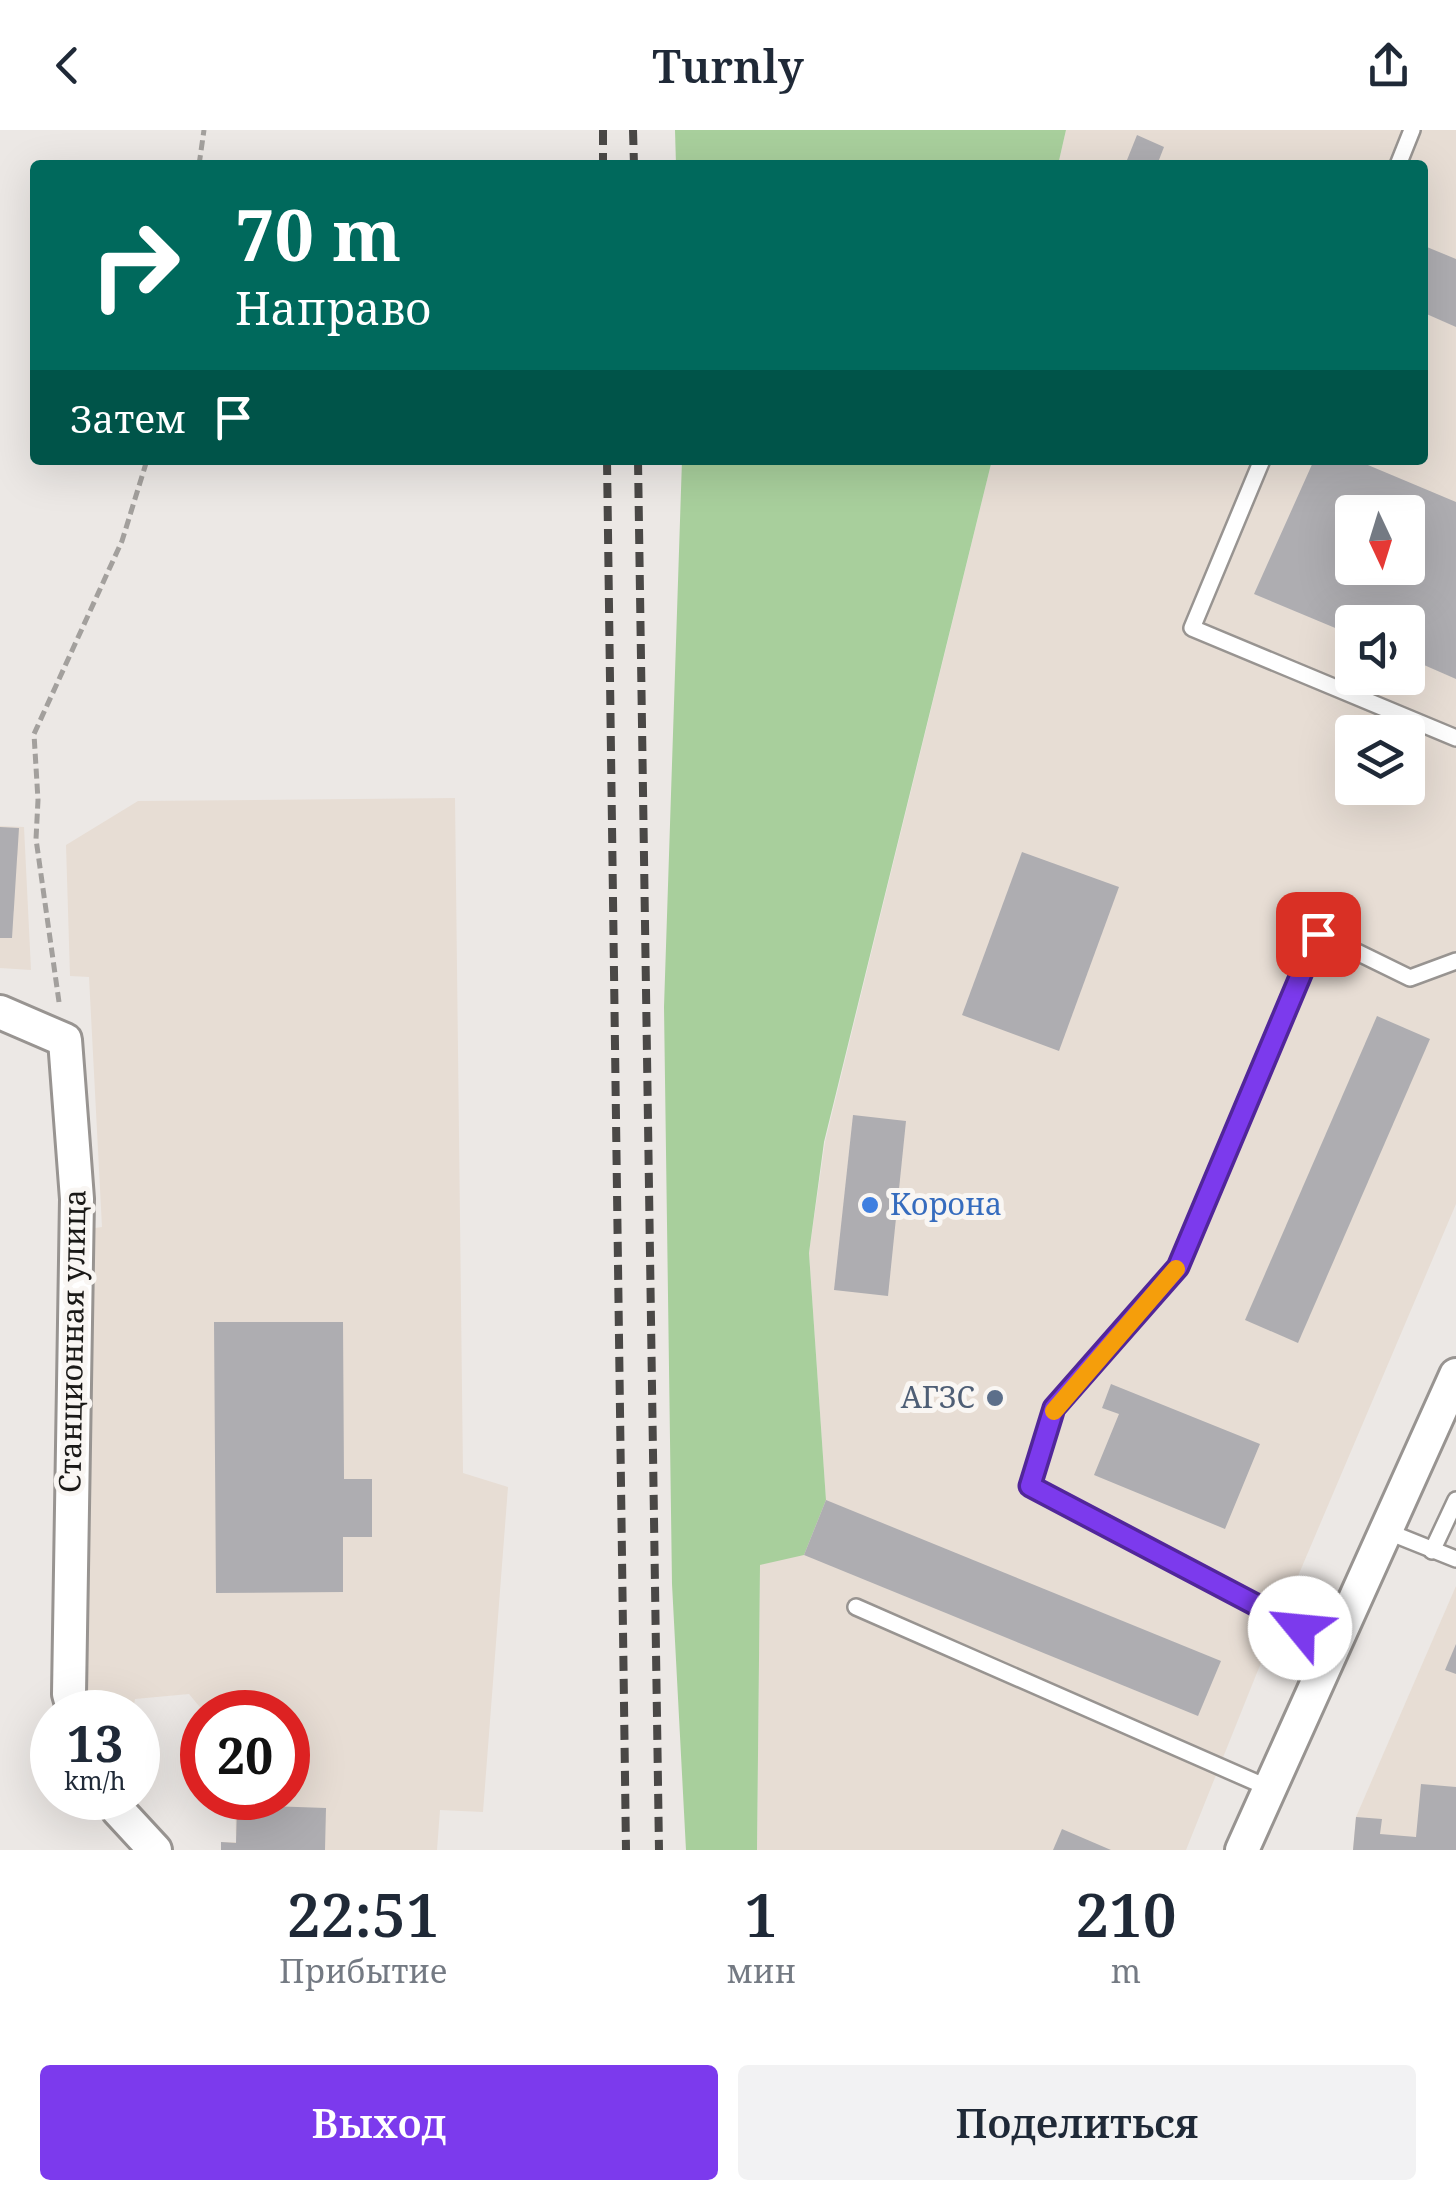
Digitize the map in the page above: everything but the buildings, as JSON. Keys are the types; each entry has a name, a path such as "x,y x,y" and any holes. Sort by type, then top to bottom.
{"street":[{"path":"0,1012 65,1040"},
{"name":"Станционная улица","path":"65,1040 77,1199 69,1690"},
{"path":"1242,1850 1456,1375"},
{"path":"127,1820 154,1850"}],"lane":[{"path":"1400,160 1412,130"},
{"path":"1260,465 1192,628 1456,738"},
{"path":"1333,1646 1030,1486 1054,1408 1178,1267 1318,934 1410,978 1456,961"},
{"path":"1432,1552 1456,1500"},
{"path":"1386,1532 1456,1559"},
{"path":"856,1606 1271,1790"}],"path":[{"path":"201,160 204,130"},
{"path":"65,1040 36,839 34,734 122,541 145,465"}],"shaded area":[{"path":"1066,130 1456,130 1456,1204 1186,1850 757,1850 760,1565 826,1500 809,1253 825,1142 991,465 1428,465 1428,160 1059,160"},
{"path":"455,798 463,1473 508,1487 483,1812 440,1810 437,1850 221,1850 221,1842 236,1842 236,1820 310,1820 310,1690 180,1690 180,1695 160,1697 160,1690 80,1690 82,1230 102,1227 89,977 70,976 66,845 138,801"},
{"path":"0,826 24,827 31,970 0,968"},
{"path":"1456,1586 1456,1850 1353,1850 1356,1817"}],"green space":[{"path":"675,130 1066,130 1059,160 676,160"},
{"path":"682,465 991,465 824,1142 809,1253 826,1500 804,1555 760,1565 757,1850 686,1850 672,1584 664,1007"}],"railway":[{"path":"603,130 603,160"},
{"path":"633,130 634,160"},
{"path":"607,465 626,1850"},
{"path":"638,465 659,1850"}],"slow traffic":[{"path":"1054,1411 1176,1269"}],"place":[{"name":"Корона","path":"870,1205"},
{"name":"АГЗС","path":"995,1398"}],"route":[{"path":"1300,1628 1030,1486 1054,1408 1178,1267 1318,934"}]}
